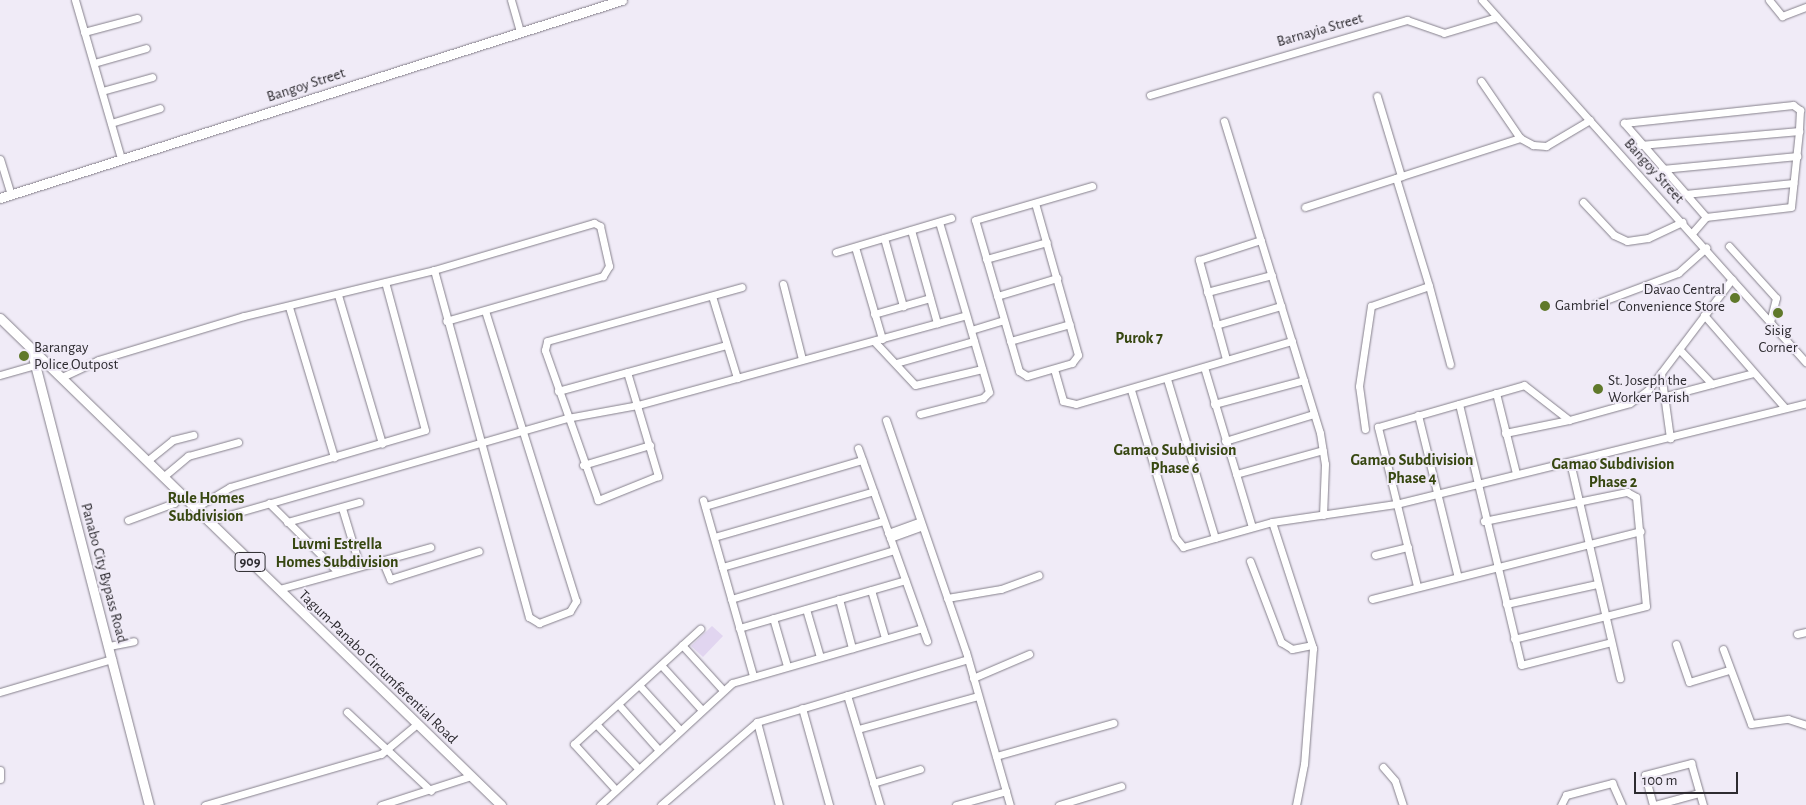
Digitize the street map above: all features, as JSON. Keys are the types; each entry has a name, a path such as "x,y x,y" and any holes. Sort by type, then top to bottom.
{"main road":[{"name":"Bangoy Street","path":"0,198 622,0"},
{"name":"Tagum-Panabo Circumferential Road","path":"0,318 501,805"},
{"name":"Panabo City Bypass Road","path":"31,349 149,805"}],"street":[{"path":"511,0 520,32"},
{"name":"Bangoy Street","path":"1482,0 1706,248 1732,280 1806,362"},
{"path":"1769,0 1782,16 1806,8"},
{"path":"78,1 84,32 121,158"},
{"name":"Barnayia Street","path":"1150,95 1407,20 1444,33 1497,17"},
{"path":"84,32 137,18"},
{"path":"94,63 146,48"},
{"path":"102,92 152,77"},
{"path":"1481,81 1520,138 1542,147 1590,120"},
{"path":"1377,96 1450,364"},
{"path":"1692,234 1706,217 1788,209 1797,156 1800,110 1793,105 1627,121 1626,128 1706,217"},
{"path":"111,123 160,108"},
{"path":"1224,121 1314,414 1323,450 1323,516"},
{"path":"1640,145 1799,131"},
{"path":"1304,207 1520,138"},
{"path":"1662,169 1797,156"},
{"path":"0,160 11,195"},
{"path":"1685,194 1793,182"},
{"path":"1036,203 1078,358 1054,369 1023,376 1010,340 975,220 1092,186"},
{"path":"1583,202 1614,235 1627,241 1648,238 1682,222"},
{"path":"836,252 951,218"},
{"path":"920,414 986,397 982,369 939,222"},
{"path":"62,377 115,354 434,270 598,224 609,266 603,276 446,321"},
{"path":"911,230 937,323"},
{"path":"884,238 903,306"},
{"path":"1226,359 1199,260 1261,240"},
{"path":"986,259 1047,242"},
{"path":"1729,246 1776,298 1770,322"},
{"path":"855,247 882,339"},
{"path":"1595,304 1678,273 1706,248"},
{"path":"434,270 446,321 528,617 539,623 570,611 576,601 526,432 485,310"},
{"path":"1207,292 1272,275"},
{"path":"997,296 1057,278"},
{"path":"1505,433 1569,420 1630,403 1661,372 1732,280"},
{"path":"195,508 230,487 382,444 426,428 385,282"},
{"path":"783,284 802,359"},
{"path":"1365,429 1359,386 1371,306 1429,286"},
{"path":"627,372 650,445 656,479 600,500 593,495 582,466 545,350 550,339 742,287"},
{"path":"338,295 382,444"},
{"path":"712,296 737,378"},
{"path":"874,314 930,298"},
{"path":"1216,325 1281,306"},
{"path":"289,307 334,457"},
{"path":"208,521 526,432 568,418 638,405 966,315"},
{"path":"1704,316 1785,408"},
{"path":"971,330 1004,320"},
{"path":"1010,340 1070,324"},
{"path":"874,341 919,386 982,369"},
{"path":"896,363 974,341"},
{"path":"1054,369 1061,396 1070,405 1131,390 1226,359 1292,341"},
{"path":"558,391 726,345"},
{"path":"1679,349 1712,384"},
{"path":"0,375 36,366"},
{"path":"1204,367 1252,527"},
{"path":"1661,372 1666,396 1670,438"},
{"path":"1666,396 1753,373"},
{"path":"1167,379 1215,538"},
{"path":"1214,404 1304,380"},
{"path":"1417,586 1377,429 1418,415 1528,386 1569,420"},
{"path":"1131,390 1175,537 1183,547 1272,522 1396,504 1476,481 1570,462 1806,403"},
{"path":"1496,393 1516,473"},
{"path":"1459,404 1484,521 1514,639 1523,666 1611,642"},
{"path":"1225,440 1314,414"},
{"path":"1418,415 1457,574"},
{"path":"886,420 920,525 968,660 1010,805"},
{"path":"147,461 173,440 193,435"},
{"path":"164,477 188,456 238,442"},
{"path":"582,466 650,445"},
{"path":"858,448 927,641"},
{"path":"1236,474 1323,450"},
{"path":"753,676 704,503 862,460"},
{"path":"1570,462 1620,678"},
{"path":"714,537 874,491"},
{"path":"128,520 174,503 181,494"},
{"path":"1484,521 1634,494 1641,531 1648,604 1605,619 1514,639"},
{"path":"287,522 359,502"},
{"path":"269,503 336,571"},
{"path":"342,508 359,564"},
{"path":"722,567 884,521"},
{"path":"1272,522 1312,645 1309,720 1296,805"},
{"path":"889,536 920,525"},
{"path":"1372,599 1495,564 1641,531"},
{"path":"279,590 359,564 430,547"},
{"path":"1375,555 1408,547"},
{"path":"731,599 894,550"},
{"path":"382,560 390,579 479,551"},
{"path":"1250,562 1281,642 1292,649 1312,645"},
{"path":"947,598 1001,589 1039,575"},
{"path":"739,628 905,580"},
{"path":"1506,604 1597,584"},
{"path":"871,590 885,638"},
{"path":"839,599 852,648"},
{"path":"806,609 820,657"},
{"path":"773,618 788,666"},
{"path":"600,805 637,767 723,690 753,676 922,628"},
{"path":"615,789 574,744 700,629"},
{"path":"109,646 134,641"},
{"path":"1676,644 1689,682 1730,670"},
{"path":"682,645 723,690"},
{"path":"1723,649 1750,724 1788,719 1806,725"},
{"path":"973,678 1029,654"},
{"path":"0,692 112,659"},
{"path":"660,805 757,722 968,660"},
{"path":"661,665 702,709"},
{"path":"639,685 679,729"},
{"path":"847,694 880,805"},
{"path":"858,729 978,696"},
{"path":"618,704 658,749"},
{"path":"802,708 829,805"},
{"path":"347,712 431,791"},
{"path":"757,722 779,805"},
{"path":"996,756 1113,723"},
{"path":"205,805 388,751 417,724"},
{"path":"596,724 637,767"},
{"path":"1700,793 1654,805 1645,775 1692,763 1700,793 1703,805"},
{"path":"1383,767 1396,781 1403,805"},
{"path":"873,783 920,769"},
{"path":"0,770 0,779"},
{"path":"382,805 431,791 471,776"},
{"path":"1561,805 1566,795 1612,783 1622,805"},
{"path":"1059,805 1121,786"},
{"path":"956,805 1006,791"}],"shaded area":[{"path":"712,626 723,636 703,657 691,646"}],"place":[{"name":"Davao Central Convenience Store","path":"1735,298"},
{"name":"Gambriel","path":"1545,306"},
{"name":"Sisig Corner","path":"1778,313"},
{"name":"Barangay Police Outpost","path":"24,356"},
{"name":"St. Joseph the Worker Parish","path":"1598,389"}],"district":[{"name":"Purok 7","path":"1139,338"},
{"name":"Gamao Subdivision Phase 6","path":"1175,459"},
{"name":"Gamao Subdivision Phase 4","path":"1412,469"},
{"name":"Gamao Subdivision Phase 2","path":"1613,473"},
{"name":"Rule Homes Subdivision","path":"206,507"},
{"name":"Luvmi Estrella Homes Subdivision","path":"337,553"}]}
